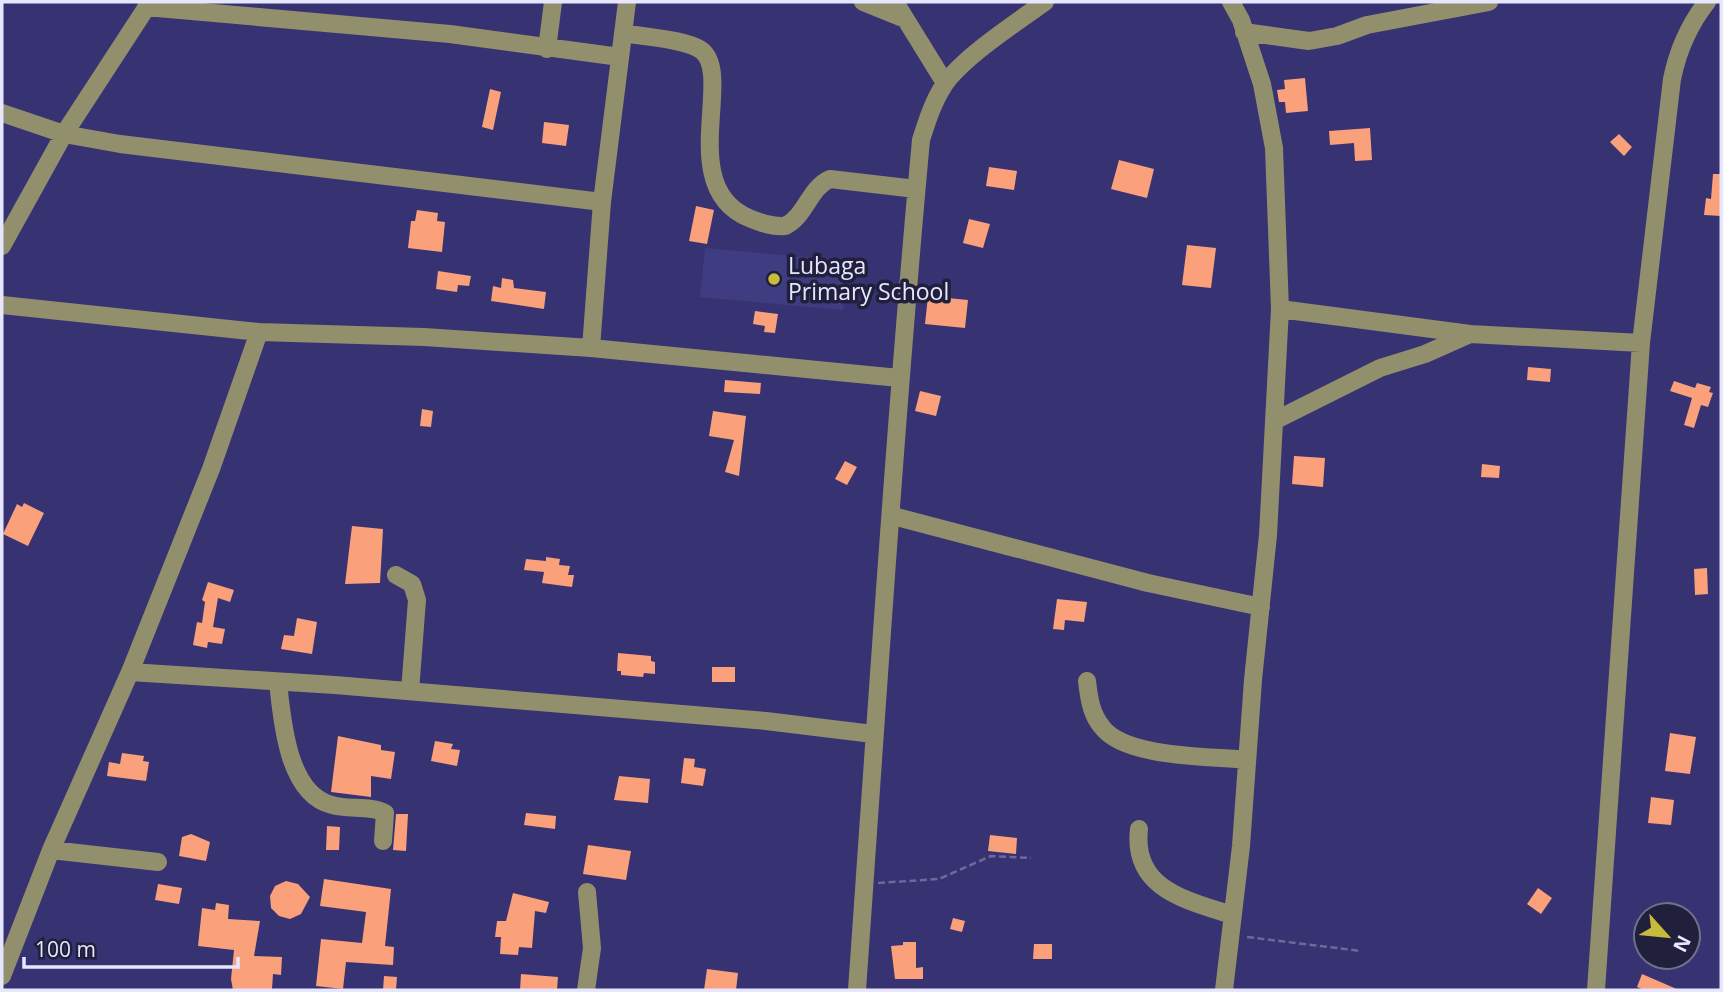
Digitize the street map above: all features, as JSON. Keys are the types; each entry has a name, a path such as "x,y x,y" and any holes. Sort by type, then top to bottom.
{"street":[{"path":"547,49 553,2"},
{"path":"591,348 602,202 627,2"},
{"path":"863,2 905,19"},
{"path":"895,2 945,83"},
{"path":"858,990 873,734 892,516 899,378 921,141 931,110 945,83 997,36 1045,2"},
{"path":"1224,990 1261,607 1276,420 1280,309 1274,148 1262,84 1231,2"},
{"path":"1244,32 1309,41 1337,36 1367,25 1489,2"},
{"path":"1596,990 1641,343 1677,53 1687,30 1707,2"},
{"path":"2,246 64,134 148,4 450,34 620,57"},
{"path":"623,33 691,46 707,57 712,66 709,126 712,169 722,196 746,217 761,223 785,226 800,215 814,192 830,179 916,189"},
{"path":"2,113 64,134 316,169 602,202"},
{"path":"2,305 259,332 424,337 591,348 899,378"},
{"path":"1280,309 1470,334 1641,343"},
{"path":"2,976 51,850 130,672 211,469 259,332"},
{"path":"1276,420 1380,368 1425,354 1470,334"},
{"path":"892,516 1148,583 1261,607"},
{"path":"396,575 412,584 417,600 410,691"},
{"path":"130,672 410,691 873,734"},
{"path":"1087,681 1090,705 1097,721 1118,742 1140,748 1247,760"},
{"path":"278,682 283,728 302,783 326,803 385,813 383,841"},
{"path":"1139,829 1140,863 1152,878 1188,901 1232,915"},
{"path":"51,850 158,862"},
{"path":"586,990 592,948 587,892"}],"path":[{"path":"864,883 939,879 991,856 1031,858"},
{"path":"1230,936 1361,951"}],"shaded area":[{"name":"Lubaga Primary School","path":"705,248 848,261 843,310 700,297"}],"building":[{"path":"1305,78 1308,111 1286,113 1285,102 1279,102 1277,90 1285,89 1284,80"},
{"path":"490,89 501,92 493,130 482,127"},
{"path":"544,122 569,125 566,146 542,143"},
{"path":"1370,128 1372,160 1355,161 1354,143 1330,145 1329,131"},
{"path":"1619,134 1632,147 1624,156 1610,142"},
{"path":"1119,160 1154,169 1147,198 1111,189"},
{"path":"989,167 1017,171 1014,190 986,186"},
{"path":"1713,174 1721,174 1721,216 1704,215 1706,198 1711,199"},
{"path":"696,206 714,210 707,244 689,241"},
{"path":"417,210 438,213 437,221 445,222 442,252 408,248 411,221 415,221"},
{"path":"969,219 990,224 983,248 963,243"},
{"path":"1187,245 1216,248 1211,288 1182,285"},
{"path":"438,271 471,276 469,286 458,285 457,292 436,289"},
{"path":"502,278 513,280 514,288 546,292 544,309 491,301 493,286 501,288"},
{"path":"928,296 968,300 965,328 925,324"},
{"path":"755,311 778,314 775,333 764,332 765,326 753,324"},
{"path":"1528,367 1551,369 1550,382 1527,380"},
{"path":"725,380 761,383 760,394 724,392"},
{"path":"1674,381 1695,388 1697,383 1711,387 1709,392 1713,393 1708,407 1701,405 1694,428 1684,425 1692,398 1670,391"},
{"path":"920,391 941,396 936,416 915,411"},
{"path":"422,409 433,411 431,427 420,426"},
{"path":"713,411 746,416 739,476 725,472 734,440 709,436"},
{"path":"1294,456 1325,458 1323,487 1292,484"},
{"path":"845,461 857,467 847,485 835,479"},
{"path":"1482,464 1500,466 1499,478 1481,477"},
{"path":"24,503 44,513 28,546 3,534 17,504 22,507"},
{"path":"352,526 383,529 380,583 345,584"},
{"path":"546,557 560,559 559,565 570,566 568,575 574,575 572,587 542,583 544,572 524,570 526,559 546,561"},
{"path":"1707,568 1708,594 1695,595 1694,569"},
{"path":"208,582 234,590 230,602 218,598 213,627 225,629 222,644 208,642 207,648 193,645 197,622 202,623 205,602 202,600"},
{"path":"1057,599 1087,602 1084,622 1065,620 1064,630 1053,629"},
{"path":"297,618 317,622 312,654 281,649 284,635 294,636"},
{"path":"618,653 651,656 651,661 655,662 655,674 644,673 643,677 621,675 621,671 617,671"},
{"path":"712,667 735,667 735,682 712,682"},
{"path":"1670,733 1696,737 1690,774 1665,771"},
{"path":"338,736 381,745 381,750 395,752 391,779 371,776 371,797 331,792"},
{"path":"435,741 453,744 451,749 460,750 457,766 431,761"},
{"path":"122,753 144,756 143,761 149,762 146,781 107,776 109,762 120,764"},
{"path":"684,758 695,759 694,767 706,769 703,786 681,783"},
{"path":"619,776 650,779 648,803 614,800"},
{"path":"1651,797 1674,800 1671,825 1648,823"},
{"path":"526,813 556,816 555,829 524,825"},
{"path":"396,814 408,814 406,851 393,850"},
{"path":"327,826 340,827 339,850 326,850"},
{"path":"191,834 210,842 206,861 179,856 182,837"},
{"path":"990,835 1017,838 1016,854 988,851"},
{"path":"588,845 631,851 626,880 583,874"},
{"path":"324,879 391,889 385,946 394,947 393,965 346,962 343,989 316,986 321,939 362,943 366,912 320,906"},
{"path":"286,881 298,884 310,897 301,914 290,919 279,916 271,908 270,896 275,886"},
{"path":"158,884 182,888 179,904 155,900"},
{"path":"1538,888 1552,898 1541,914 1527,904"},
{"path":"513,893 549,902 546,913 535,911 532,948 519,947 518,955 500,954 501,937 495,937 497,921 506,921"},
{"path":"216,903 229,905 228,919 260,921 254,956 282,957 281,975 273,974 272,989 233,990 231,979 234,950 198,946 202,908 215,910"},
{"path":"953,918 965,921 962,932 950,929"},
{"path":"903,942 916,942 916,968 923,967 923,979 895,979 891,946 903,945"},
{"path":"1034,944 1052,944 1052,959 1033,959"},
{"path":"707,969 738,973 736,990 704,990"},
{"path":"521,974 558,977 557,990 520,990"},
{"path":"1642,974 1679,990 1644,990 1637,987"},
{"path":"384,976 397,977 396,990 383,990"}],"place":[{"name":"Lubaga Primary School","path":"774,279"}]}
